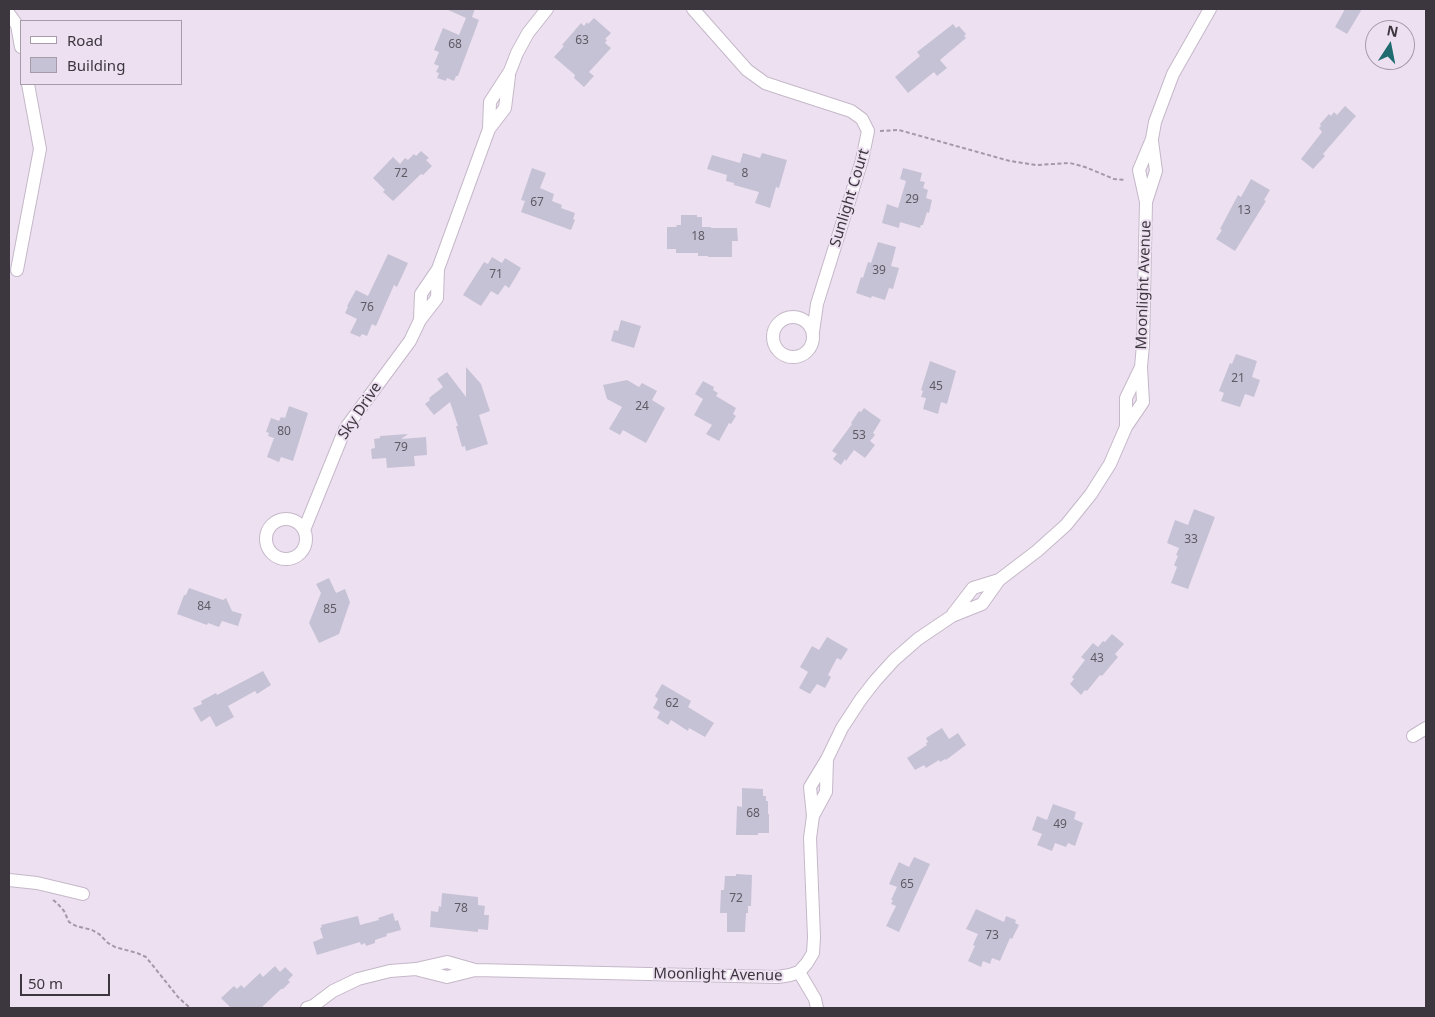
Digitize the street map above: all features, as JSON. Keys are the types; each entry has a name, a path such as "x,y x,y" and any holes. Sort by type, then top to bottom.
{"street":[{"name":"Sky Drive","path":"304,530 345,429 410,341 420,320 421,294 438,269 489,129 490,102 510,71 528,33 547,9"},
{"name":"Sunlight Court","path":"694,9 747,70 765,82 780,88 851,111 862,119 868,131 862,160 817,304 806,316"},
{"name":"Moonlight Avenue","path":"311,1007 332,991 358,979 390,971 424,969 447,962 475,970 778,977 799,972 808,963 813,953 814,937 810,838 814,816 810,787 842,728 858,702 894,660 918,639 952,616 973,588 999,580 1037,551 1066,525 1091,494 1110,464 1126,427 1126,398 1141,367 1143,345 1146,202 1139,170 1152,139 1155,122 1172,74 1210,9"},
{"path":"9,14 17,25 20,42"},
{"path":"17,270 40,150 28,85"},
{"path":"806,316 805,321 810,326 813,338 808,350 803,354 790,356 778,350 773,338 776,326 786,318 806,316"},
{"path":"288,519 300,525 306,537 303,550 298,555 286,559 279,558 273,554 266,543 268,531 276,522 288,519 312,508"},
{"path":"1413,736 1426,728"},
{"path":"9,880 50,886 83,894"},
{"path":"799,972 815,999 817,1008"}],"path":[{"path":"868,131 899,130 1010,161 1036,165 1070,163 1114,179 1124,180"},
{"path":"50,886 47,897 57,903 64,911 69,922 100,934 108,943 115,947 146,957 178,997 190,1008"}],"building":[{"path":"446,9 475,9 472,17 479,20 458,76 456,76 454,81 447,78 446,81 437,78 439,73 436,72 439,66 434,64 439,52 434,50 443,28 459,35 466,18"},
{"path":"1345,9 1362,9 1347,34 1335,27"},
{"path":"594,18 611,33 605,39 607,40 605,43 611,48 589,72 594,76 584,87 574,78 575,75 554,57 581,23 584,26"},
{"path":"953,24 956,28 959,26 966,34 964,36 966,38 940,60 947,68 937,76 934,72 908,93 895,77 920,56 917,52"},
{"path":"1345,106 1356,116 1323,154 1325,156 1313,169 1301,159 1322,132 1319,128 1320,124 1329,114 1331,116 1334,112 1337,115"},
{"path":"421,151 429,158 426,160 432,166 393,201 383,192 385,190 373,178 393,157 400,164 405,158 408,160 414,154 416,156"},
{"path":"743,153 760,158 762,153 787,160 779,188 776,187 770,208 755,203 759,192 734,185 734,183 726,181 727,175 707,169 712,155 740,163"},
{"path":"532,168 546,173 540,188 554,194 552,201 562,205 561,208 575,213 573,219 575,220 571,230 521,212 525,201 521,200"},
{"path":"903,168 922,173 920,181 925,182 923,188 928,190 926,198 932,200 929,213 927,212 923,225 920,228 900,222 899,228 882,223 887,204 898,208 906,181 900,179"},
{"path":"1251,179 1270,190 1264,200 1266,201 1235,251 1216,239 1238,195 1241,197"},
{"path":"681,215 697,215 697,217 702,217 702,227 737,228 738,241 732,241 732,257 698,256 698,253 676,253 676,249 667,249 667,227 681,225"},
{"path":"878,242 896,247 891,266 899,268 893,289 889,288 885,300 856,293 868,262 871,263"},
{"path":"388,254 408,263 397,287 394,285 376,326 372,324 367,336 362,334 360,337 350,333 357,319 345,313 347,306 356,290 368,296"},
{"path":"492,257 502,263 505,258 521,268 509,288 505,285 498,295 491,291 481,306 463,295 484,262 488,264"},
{"path":"621,320 641,326 634,348 611,341 614,330 618,331"},
{"path":"1236,354 1257,361 1252,377 1260,380 1254,397 1245,394 1240,407 1221,401 1224,393 1219,391 1230,363 1232,364"},
{"path":"930,361 956,371 947,404 941,402 938,414 923,409 926,398 921,397 923,391 921,390"},
{"path":"466,367 481,384 490,411 479,415 488,444 466,451 465,446 462,447 456,426 458,426 450,402 434,415 425,404 430,400 429,398 443,387 437,379 447,372 466,397"},
{"path":"627,380 639,387 642,383 657,391 652,400 665,408 646,443 623,430 620,435 609,429 622,407 607,399 603,385"},
{"path":"703,381 714,387 713,390 718,393 716,396 736,408 733,414 736,416 731,424 729,423 719,441 706,434 712,425 694,415 703,399 695,394"},
{"path":"289,406 308,413 293,461 281,457 279,462 267,457 274,438 268,436 269,433 266,432 271,418 279,421 281,417 285,418"},
{"path":"864,408 881,420 873,433 875,435 870,441 875,445 865,458 854,450 841,465 833,459 837,454 832,451 859,411 861,412"},
{"path":"408,434 401,439 426,437 427,455 414,456 415,466 387,468 386,458 372,459 371,449 375,448 374,439 380,438 380,436"},
{"path":"1194,509 1215,517 1188,589 1171,583 1177,567 1174,565 1179,548 1167,543 1175,520 1188,525"},
{"path":"329,578 336,593 345,589 350,602 339,634 319,643 309,623 321,593 316,584"},
{"path":"189,588 223,600 226,598 232,611 242,614 238,626 222,621 219,627 208,623 207,625 177,614 184,595 186,595"},
{"path":"1112,634 1124,644 1115,654 1118,657 1102,676 1100,675 1087,691 1085,690 1081,695 1070,684 1074,679 1072,677 1085,660 1081,657 1093,643 1098,647"},
{"path":"827,637 848,649 841,660 837,658 828,675 831,677 825,688 817,684 810,694 799,688 808,672 800,667 812,646 819,650"},
{"path":"263,671 271,685 257,694 255,691 228,706 234,717 216,727 210,716 201,722 193,708 202,704 201,701 216,693 217,695"},
{"path":"662,684 691,701 688,707 714,723 705,737 689,728 688,731 671,720 668,725 657,718 660,712 653,708 658,699 655,696"},
{"path":"942,728 949,739 958,733 966,745 946,760 940,762 939,760 926,768 924,765 915,770 907,758 927,745 926,738"},
{"path":"742,788 763,789 763,796 766,796 766,801 768,801 769,833 736,835 737,806 742,807"},
{"path":"1053,804 1076,812 1074,819 1083,823 1075,846 1068,843 1066,847 1055,843 1052,851 1037,845 1042,834 1032,830 1037,816 1047,820"},
{"path":"914,857 930,864 899,932 886,926 896,906 891,904 893,900 891,900 897,887 889,884 899,862 909,867"},
{"path":"736,874 752,875 751,906 748,906 748,913 746,913 745,932 727,932 727,913 720,913 721,890 724,890 725,876 736,876"},
{"path":"442,893 478,897 478,905 485,906 484,915 489,915 488,930 478,929 478,932 430,927 431,911 438,912 439,906 441,907"},
{"path":"976,909 1004,922 1006,916 1016,920 1015,923 1019,925 1012,939 1010,938 1000,961 992,958 990,964 983,961 981,967 968,961 978,934 966,929"},
{"path":"393,913 395,921 398,920 401,930 386,934 387,936 375,940 375,943 366,946 365,943 361,945 360,942 317,955 313,942 323,938 321,925 358,916 360,925 379,920 378,918"},
{"path":"275,966 280,972 285,967 293,975 288,980 290,982 261,1008 231,1008 221,998 234,986 237,989 241,985 244,988 260,973 263,977"}]}
